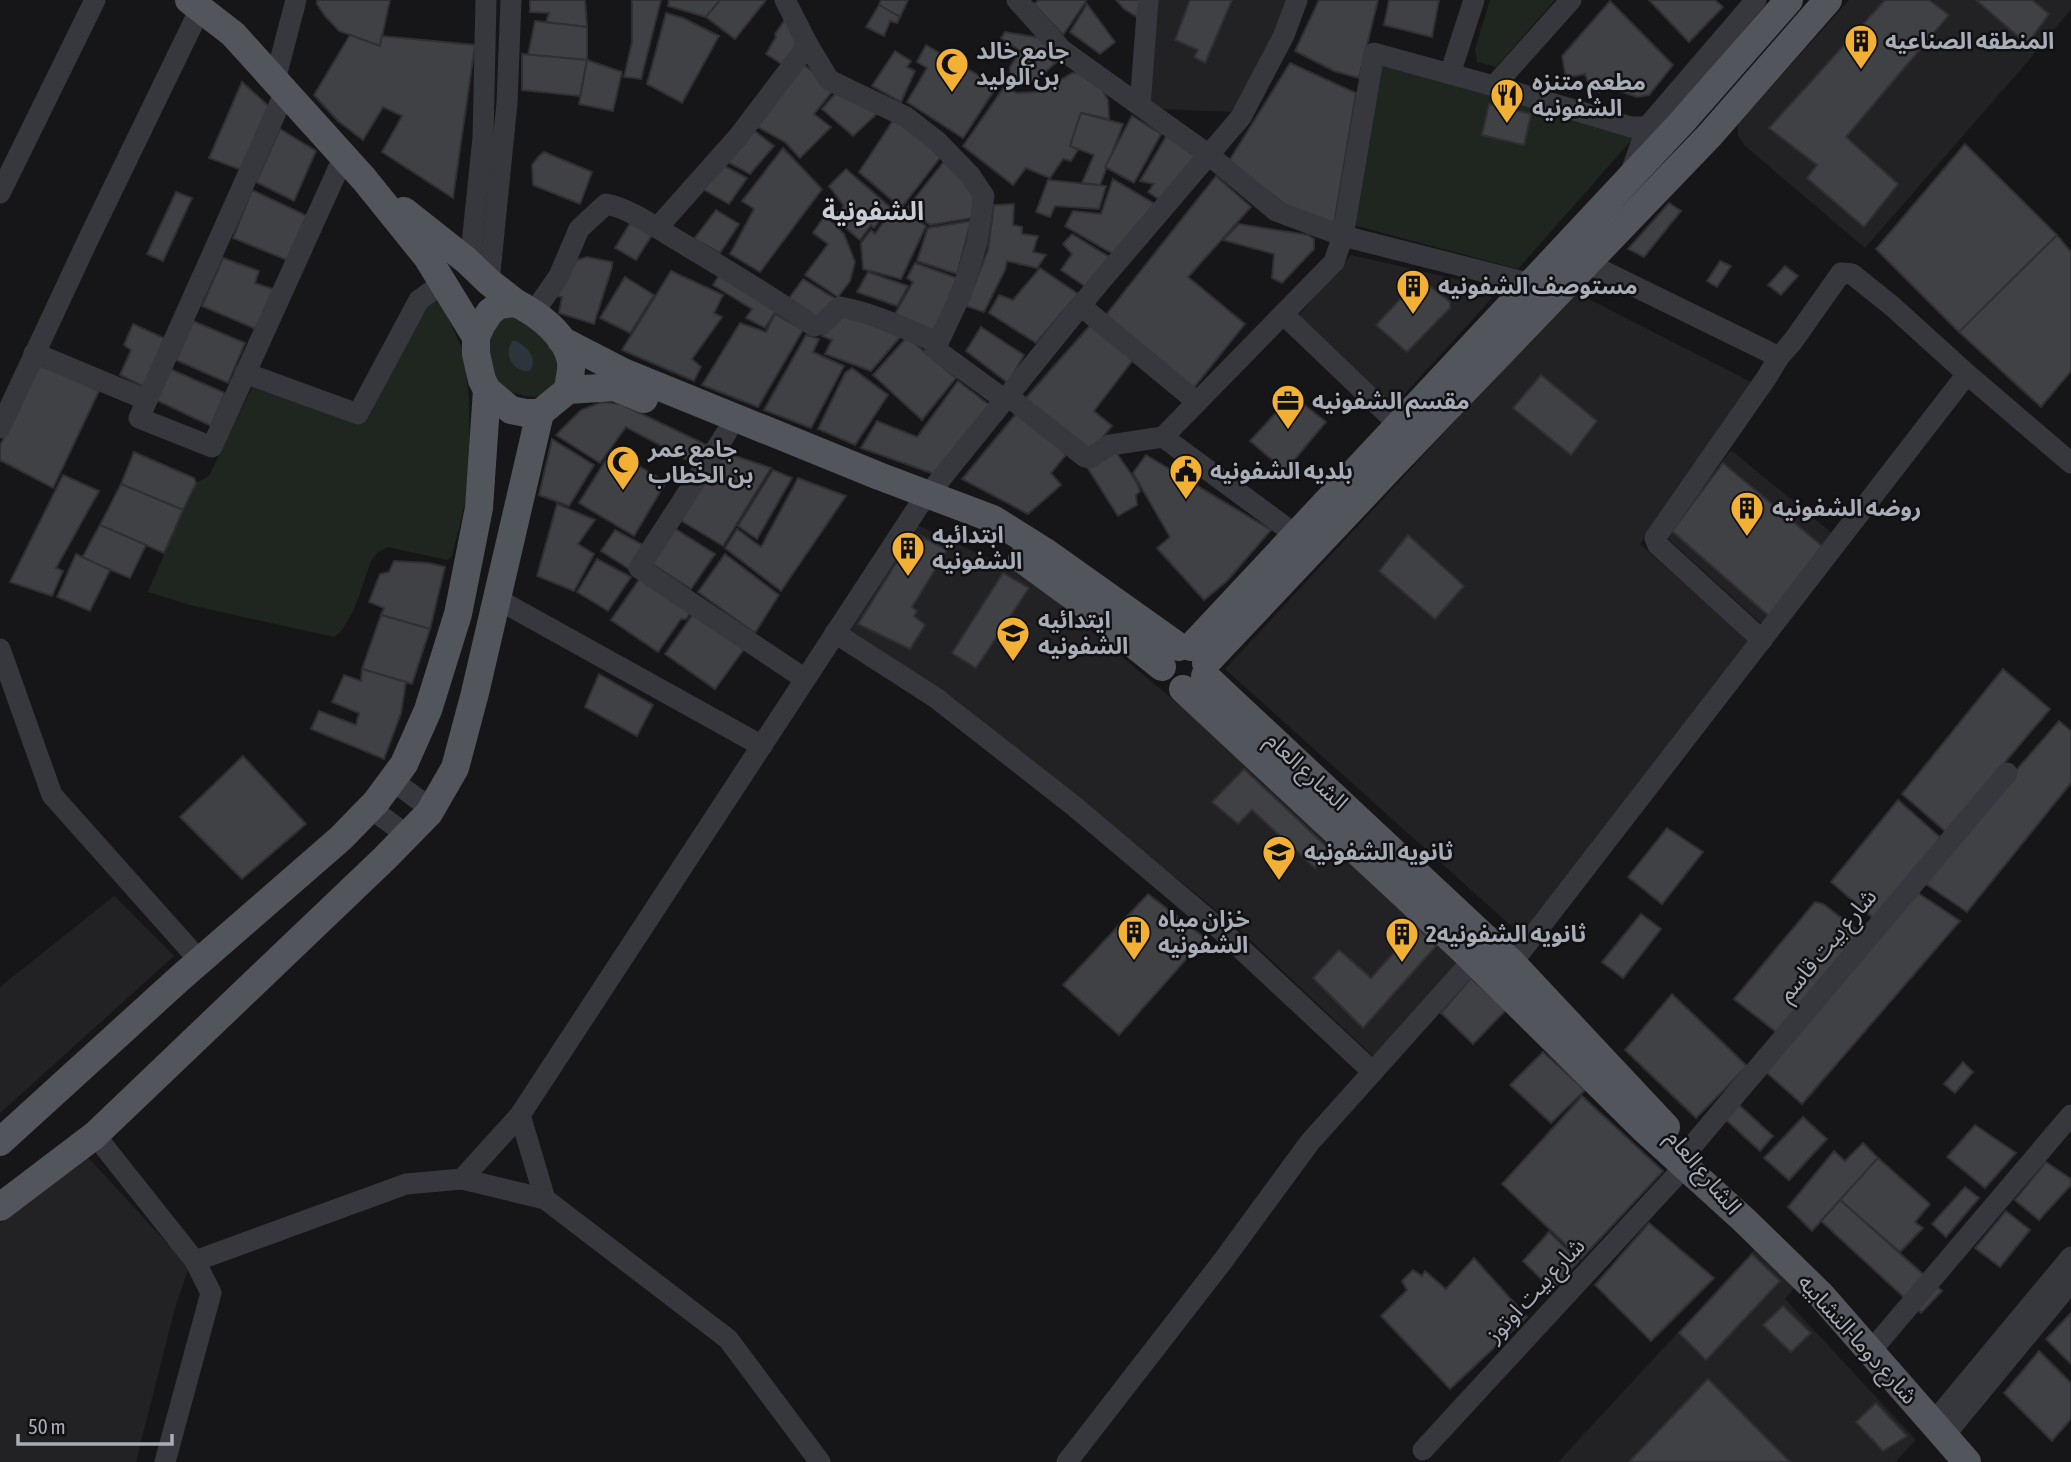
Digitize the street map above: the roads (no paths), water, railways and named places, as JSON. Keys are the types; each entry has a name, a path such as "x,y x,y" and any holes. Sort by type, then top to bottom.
{"main road":[{"path":"1188,665 1296,535 1683,121 1789,0"},
{"path":"1188,665 1587,263 1710,135 1828,0"},
{"path":"203,3 364,179 427,257 476,337"},
{"path":"364,179 525,307 561,340 623,372 924,500 1001,544 1086,606 1188,665"},
{"path":"525,307 499,305 491,312 476,337 476,354 487,390 511,410 540,413"},
{"path":"561,340 571,363 568,390"},
{"path":"0,1207 95,1135 407,835 431,808 455,768 540,413 568,390 615,387 727,432 924,500"},
{"path":"0,1142 341,838 370,808 404,764 428,710 458,614 479,508 487,390"},
{"name":"الشارع العام","path":"1188,665 1473,960 1646,1131 1686,1159"},
{"name":"الشارع العام","path":"1188,665 1512,963 1651,1109 1686,1159 1744,1220"},
{"name":"شارع دوما-النشابيه","path":"1744,1220 1821,1295 1967,1462"}],"street":[{"path":"0,193 95,0"},
{"path":"296,0 280,86 139,418 212,447 344,156"},
{"path":"479,272 486,0"},
{"path":"479,272 507,103 511,0"},
{"path":"785,0 808,46 830,80 906,117 937,141 970,175 984,196 976,243 962,292 935,349 1090,458 1110,445 1163,437 1334,262 1343,236 1374,53 1631,127 1647,127"},
{"path":"1017,0 1062,50 1209,155 1276,211 1343,236 1532,284"},
{"path":"1140,106 1148,0"},
{"path":"461,1179 520,1115 924,500 1081,306 1241,117 1284,35 1297,0"},
{"path":"1450,74 1474,0"},
{"path":"1494,86 1571,0"},
{"path":"1627,181 1647,127 1756,0"},
{"path":"0,428 203,3"},
{"path":"657,228 738,138 808,46"},
{"path":"525,307 559,276 579,229 606,204 619,206 657,228 775,299 814,326 822,324 840,307 893,324 938,343"},
{"path":"1587,263 1779,357"},
{"path":"1762,640 1658,545 1655,538 1779,357 1841,273 1852,274 1892,306 2071,463"},
{"path":"245,373 358,414 419,300 443,284"},
{"path":"1081,306 1197,402"},
{"path":"1283,314 1399,425"},
{"path":"34,353 147,400"},
{"path":"1512,963 1967,374"},
{"path":"727,432 639,568 805,679"},
{"path":"1163,437 1296,535"},
{"path":"497,599 762,746"},
{"path":"835,633 936,698 1074,806 1222,931 1373,1072"},
{"path":"0,649 52,795 200,961"},
{"name":"شارع بيت قاسم","path":"1686,1159 2007,773"},
{"path":"392,780 431,808"},
{"path":"370,808 407,835"},
{"path":"1067,1462 1222,1262 1310,1142 1473,960"},
{"path":"520,1115 545,1199"},
{"path":"1870,1352 2071,1115"},
{"path":"95,1135 195,1261 211,1293 164,1462"},
{"name":"شارع بيت اوتوز","path":"1423,1450 1686,1159"},
{"path":"195,1261 407,1184 461,1179 545,1199 728,1339 820,1462"},
{"path":"1938,1429 2071,1257"},
{"path":"1938,1429 2071,1282"}],"place":[{"name":"المنطقه الصناعيه","path":"1861,71"},
{"name":"جامع خالد بن الوليد","path":"952,94"},
{"name":"مطعم متنزه الشفونيه","path":"1507,125"},
{"name":"مستوصف الشفونيه","path":"1413,316"},
{"name":"مقسم الشفونيه","path":"1288,431"},
{"name":"جامع عمر بن الخطاب","path":"623,492"},
{"name":"بلديه الشفونيه","path":"1186,501"},
{"name":"روضه الشفونيه","path":"1747,538"},
{"name":"ابتدائيه الشفونيه","path":"908,578"},
{"name":"ايتدائيه الشفونيه","path":"1013,663"},
{"name":"ثانويه الشفونيه","path":"1279,882"},
{"name":"خزان مياه الشفونيه","path":"1134,962"},
{"name":"ثانويه الشفونيه2","path":"1402,964"}],"district":[{"name":"الشفونية","path":"873,211"}]}
